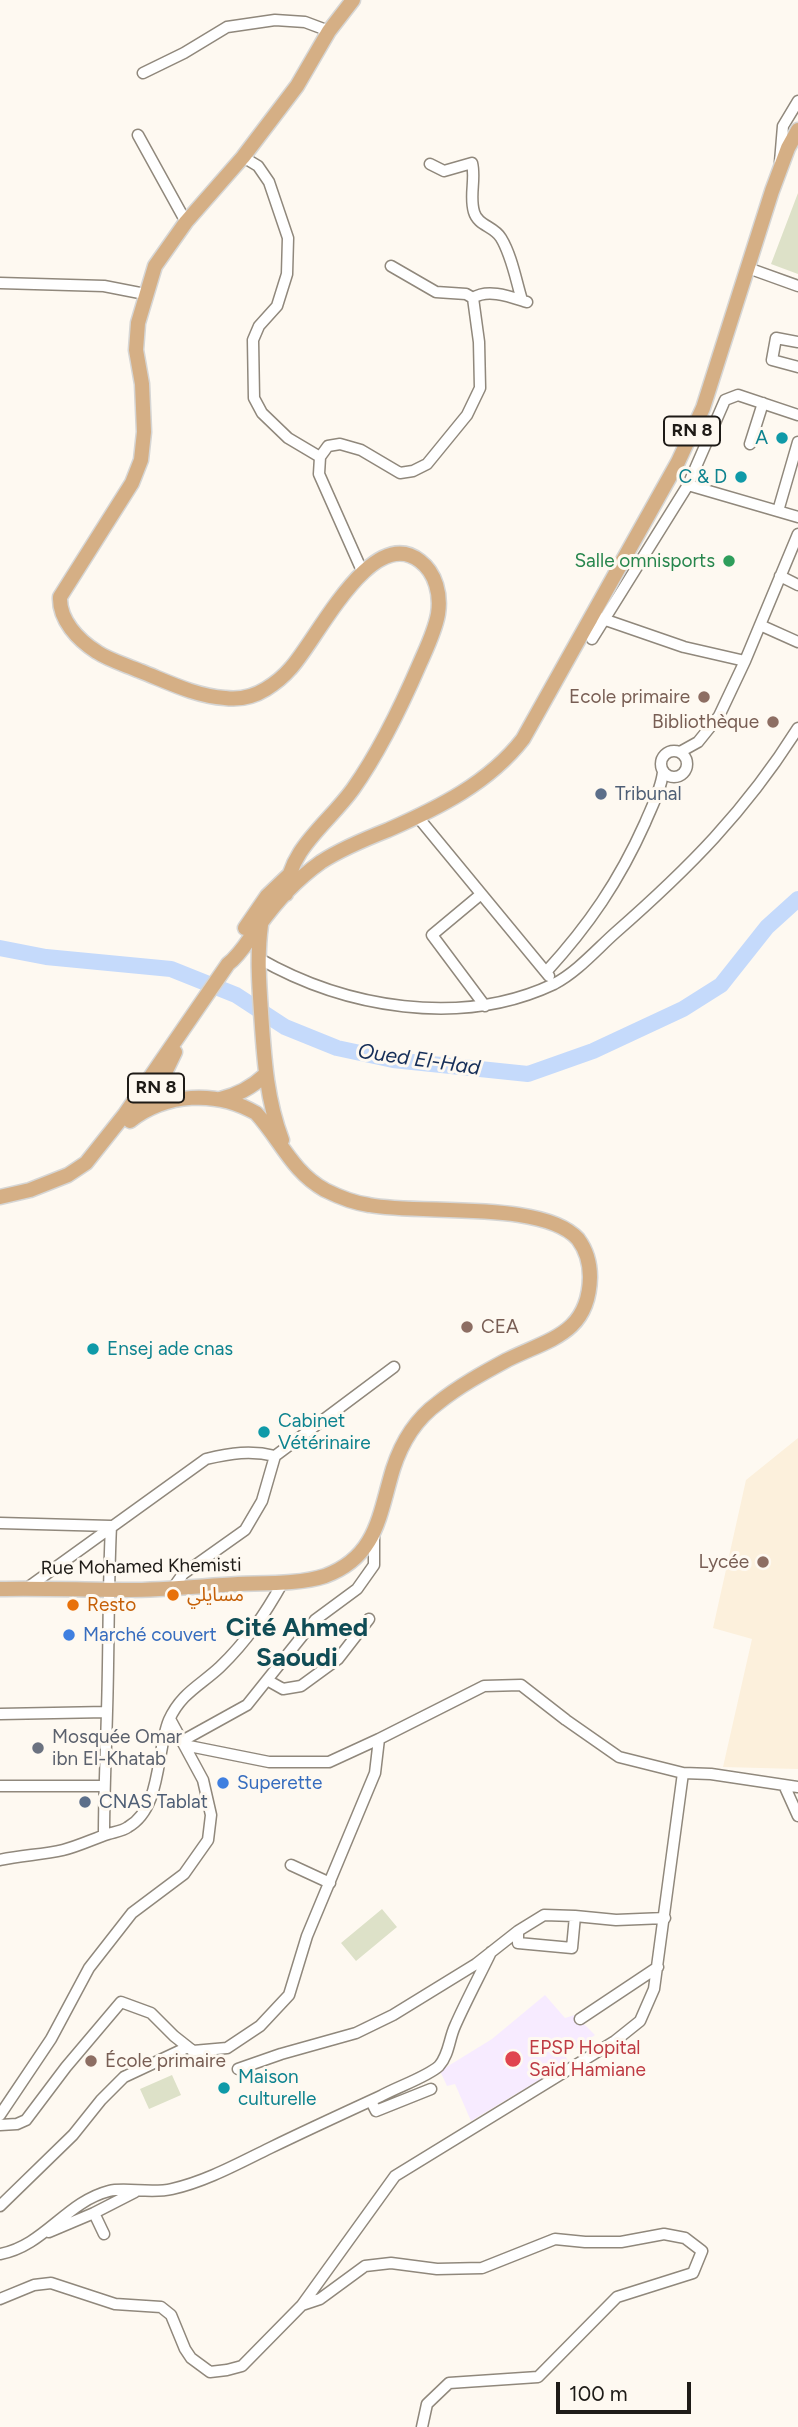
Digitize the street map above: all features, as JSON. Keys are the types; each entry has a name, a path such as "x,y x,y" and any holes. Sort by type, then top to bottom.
{"main road":[{"path":"286,894 288,875 299,853 347,797 377,751 409,688 436,621 439,598 431,573 422,562 408,555 392,555 377,562 342,596 291,668 268,688 250,697 229,699 201,695 97,652 75,634 61,613 60,597 132,484 141,460 144,432 142,384 136,350 138,323 155,265 186,222 243,157 297,86 329,31 353,0"},
{"name":"RN 8","path":"228,964 286,894 321,862 462,792 499,766 523,739 598,617 703,408 779,172 798,131"},
{"name":"RN 8","path":"0,1197 30,1190 68,1175 86,1163 105,1142 228,964 239,938 267,896 288,875 337,844 422,807 471,781 509,749 539,711"},
{"path":"261,922 258,958 265,1075 274,1118 290,1161"},
{"path":"239,954 251,960 259,980"},
{"name":"RN 8","path":"105,1142 130,1121 168,1070 188,1022"},
{"path":"173,1045 168,1070 174,1086 190,1098"},
{"path":"215,1100 237,1095 265,1075"},
{"path":"130,1121 158,1104 190,1098 215,1100 248,1109 256,1113 290,1161 307,1178 324,1190 345,1199 370,1205 475,1211 548,1221 566,1229 586,1251 590,1264 587,1300 577,1321 551,1342 523,1352 480,1374 422,1417 403,1444 393,1467 374,1533"},
{"name":"Rue Mohamed Khemisti","path":"0,1589 173,1588 323,1577 344,1567 363,1551 374,1533"}],"street":[{"path":"143,73 184,53 227,27 275,20 304,22 329,31"},
{"path":"779,172 783,126 798,101"},
{"path":"138,135 186,222"},
{"path":"243,157 258,166 269,182 288,238 287,274 277,306 258,326 253,340 254,398 262,413 288,438 320,457"},
{"path":"430,164 444,172 472,163 474,214 503,240 524,301 499,294 479,294 473,298"},
{"path":"390,266 436,292 466,294 473,298"},
{"path":"748,268 798,286"},
{"path":"0,283 104,286 145,294"},
{"path":"363,573 319,474 320,457 328,446 340,444 361,450 400,473 413,471 427,464 467,415 480,388 479,342 473,298"},
{"path":"798,341 776,338 772,360 798,368"},
{"path":"593,639 598,617 688,485 725,400 738,395 798,415"},
{"path":"750,444 763,403"},
{"path":"778,511 798,442"},
{"path":"688,485 798,517"},
{"path":"668,775 683,774 698,742 719,716 798,534"},
{"path":"780,576 798,584"},
{"path":"598,617 684,647 745,661"},
{"path":"760,625 798,642"},
{"path":"258,958 281,971 312,983 386,1003 415,1007 485,1006 555,983 584,962 661,894 711,844 745,804 798,728"},
{"path":"668,775 661,764 664,756 671,751 680,752 698,742"},
{"path":"680,752 687,762"},
{"path":"546,972 580,934 613,887 668,775"},
{"path":"417,816 555,983"},
{"path":"481,895 432,935 485,1006"},
{"path":"173,1588 183,1574 245,1530 262,1501 275,1456 394,1367"},
{"path":"27,1588 206,1459 257,1451 275,1456"},
{"path":"0,1522 111,1526"},
{"path":"104,1835 103,1786 111,1526"},
{"path":"183,1743 247,1705 315,1620 357,1589 374,1565 374,1533"},
{"path":"0,1860 90,1843 129,1827 141,1815 157,1779 170,1719 190,1690 219,1668 258,1626 283,1581"},
{"path":"267,1680 283,1689 301,1686 338,1659 369,1619"},
{"path":"183,1743 269,1762 328,1762 379,1740 484,1686 521,1685 619,1757 682,1773 711,1774 798,1787"},
{"path":"0,1714 107,1712"},
{"path":"0,2115 51,2039 89,1968 132,1913 184,1874 208,1840 211,1815 203,1780 170,1719"},
{"path":"0,2125 17,2124 26,2120 66,2067 121,2003 152,2013 192,2051 227,2048 260,2026 289,1995 307,1936 375,1773 379,1740"},
{"path":"0,2300 34,2285 51,2283 116,2304 161,2307 172,2315 191,2358 211,2372 242,2366 302,2305 395,2176 568,2071 640,2021 654,1989 658,1967 682,1773"},
{"path":"784,1785 798,1816"},
{"path":"0,1786 103,1786"},
{"path":"291,1865 330,1883"},
{"path":"238,2069 356,2033 424,1998 544,1915 616,1920 665,1917"},
{"path":"518,1931 518,1942 572,1948 575,1916"},
{"path":"43,2235 81,2203 111,2190 170,2190 192,2183 224,2171 428,2073 440,2064 447,2051 454,2028 491,1952"},
{"path":"580,2019 658,1967"},
{"path":"0,2206 74,2136 101,2100 124,2077 188,2048"},
{"path":"371,2101 376,2111 431,2089"},
{"path":"0,2254 16,2251 43,2235 136,2192"},
{"path":"94,2213 104,2234"},
{"path":"302,2305 320,2299 365,2266 391,2263 437,2269 482,2268 555,2239 621,2242 664,2234 685,2238 702,2251 693,2273 617,2297 538,2377 449,2384 427,2404 422,2427"}],"shaded area":[{"name":"Lycée","path":"798,1438 798,1769 723,1767 752,1639 713,1628 746,1480"},
{"name":"EPSP Hopital Saïd Hamiane","path":"545,1995 565,2018 575,2015 595,2035 565,2056 569,2062 471,2121 455,2084 447,2086 440,2071 492,2039"}],"green space":[{"path":"798,193 798,274 771,264"},
{"path":"382,1909 397,1927 356,1961 341,1943"},
{"path":"172,2075 181,2095 149,2109 140,2089"}],"waterway":[{"name":"Oued El-Had","path":"0,948 46,957 171,969 236,995 285,1027 337,1048 393,1060 528,1074 593,1051 683,1009 721,985 767,927 798,899"}],"place":[{"name":"A","path":"782,438"},
{"name":"C & D","path":"741,477"},
{"name":"Salle omnisports","path":"729,561"},
{"name":"Ecole primaire","path":"704,697"},
{"name":"Bibliothèque","path":"773,722"},
{"name":"Tribunal","path":"601,794"},
{"name":"CEA","path":"467,1327"},
{"name":"Ensej ade cnas","path":"93,1349"},
{"name":"Cabinet Vétérinaire","path":"264,1432"},
{"name":"Lycée","path":"763,1562"},
{"name":"مسايلي","path":"173,1595"},
{"name":"Resto","path":"73,1605"},
{"name":"Marché couvert","path":"69,1635"},
{"name":"Mosquée Omar ibn El-Khatab","path":"38,1748"},
{"name":"Superette","path":"223,1783"},
{"name":"CNAS Tablat","path":"85,1802"},
{"name":"EPSP Hopital Saïd Hamiane","path":"513,2059"},
{"name":"École primaire","path":"91,2061"},
{"name":"Maison culturelle","path":"224,2088"}],"district":[{"name":"Cité Ahmed Saoudi","path":"297,1643"}]}
